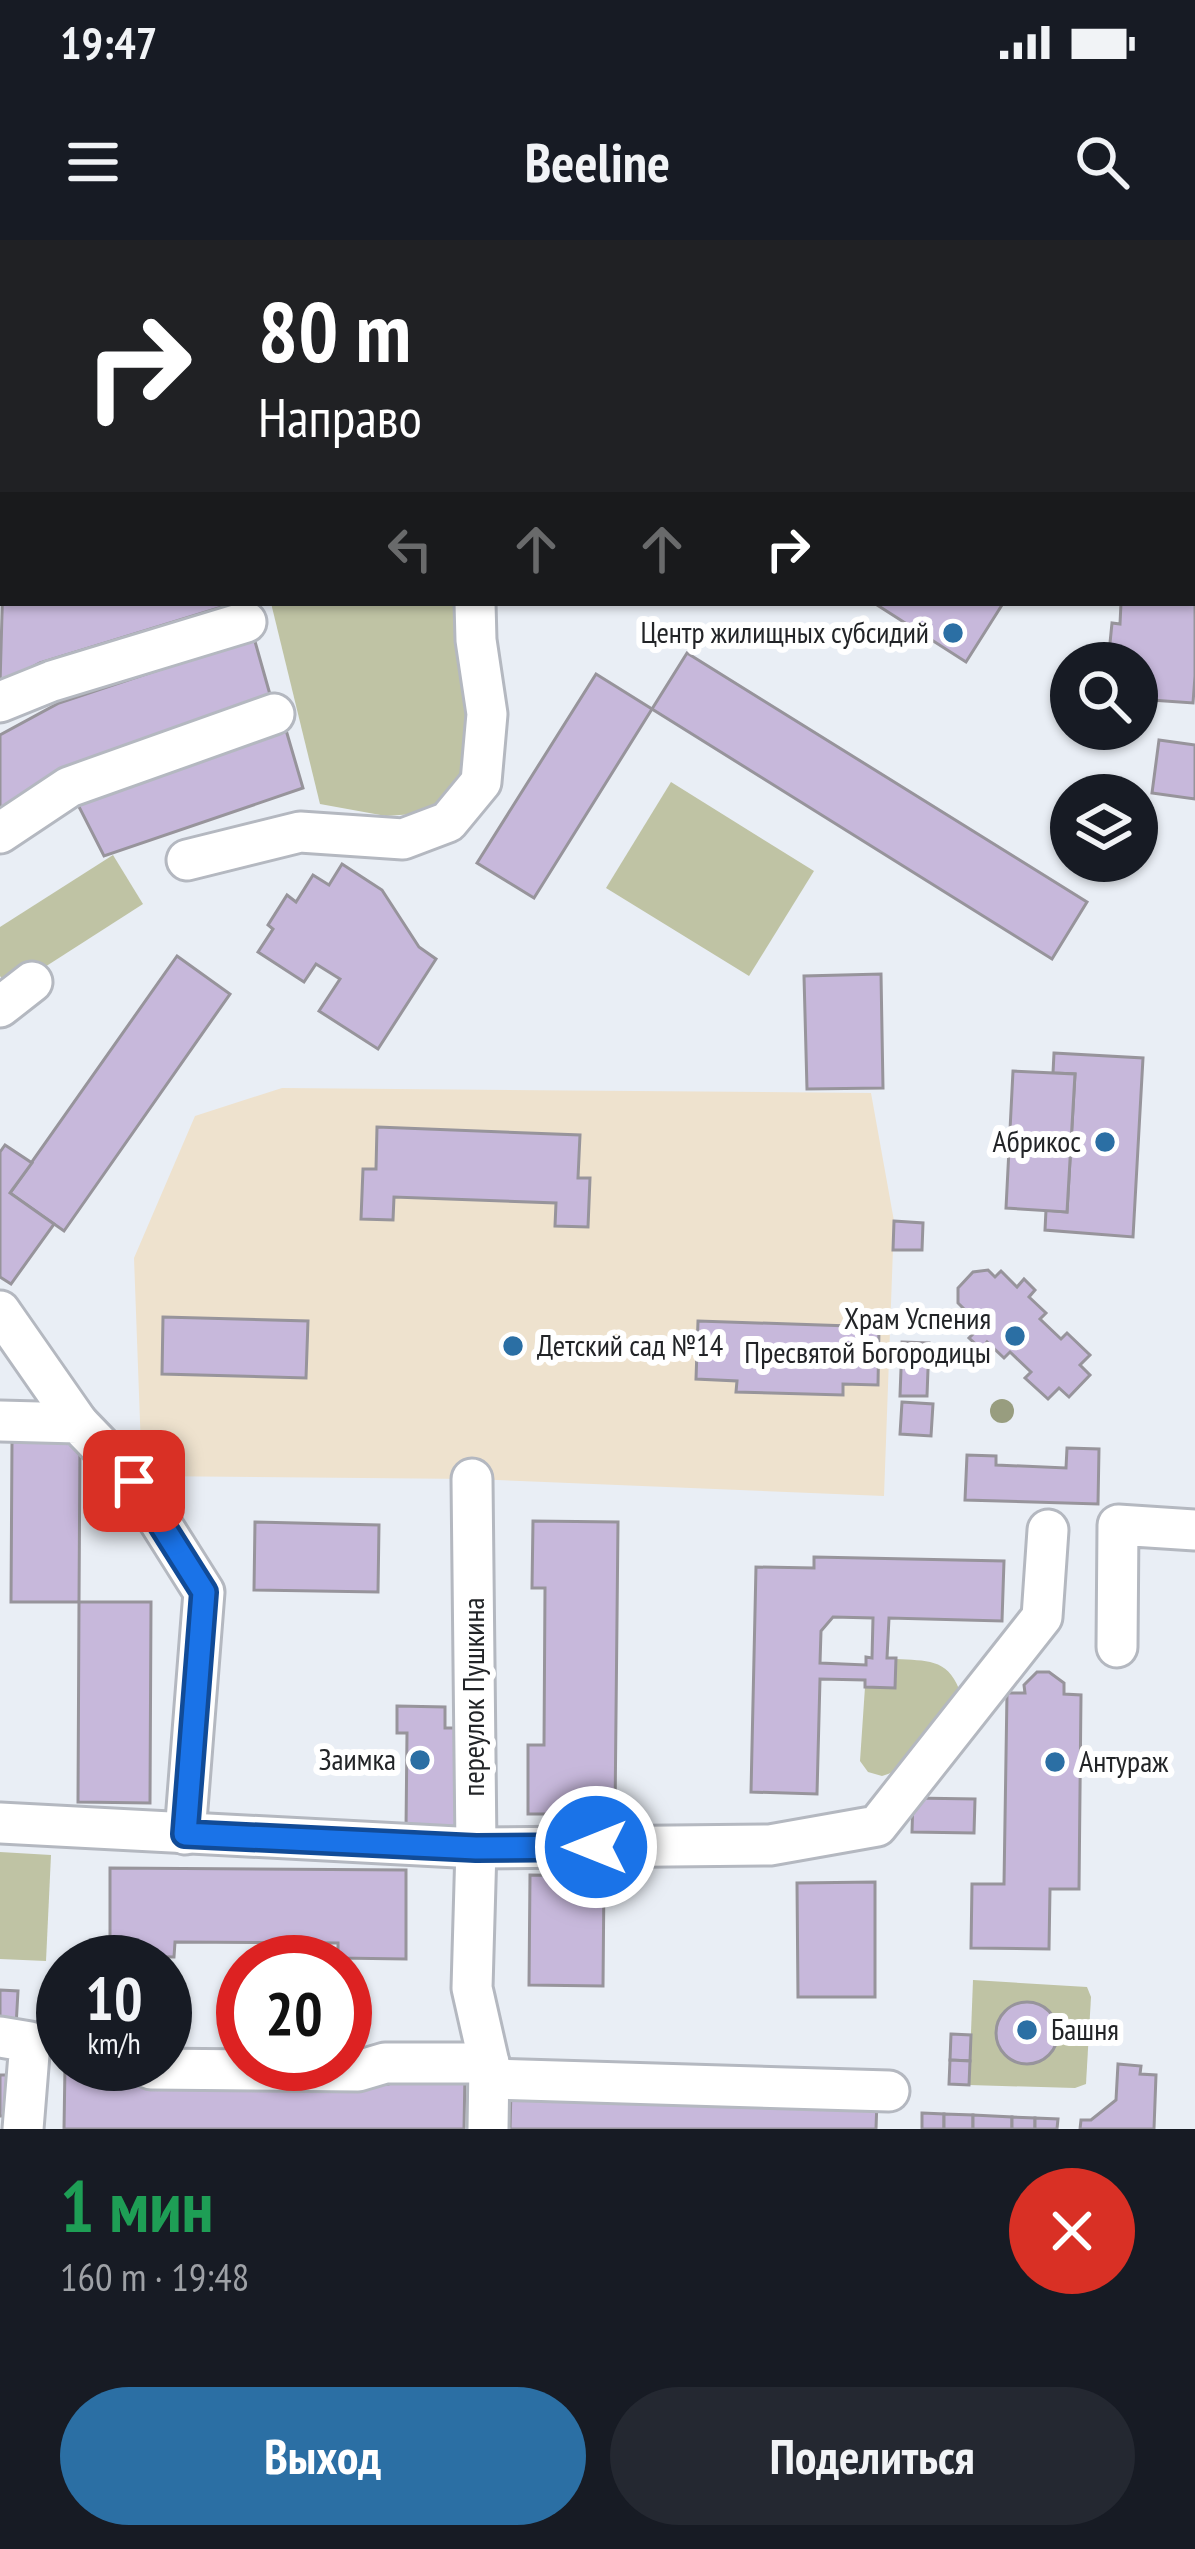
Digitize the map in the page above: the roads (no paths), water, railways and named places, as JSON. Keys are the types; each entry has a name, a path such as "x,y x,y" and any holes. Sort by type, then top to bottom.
{"street":[{"path":"187,860 300,832 403,839 448,822 481,782 487,714 476,606"},
{"path":"0,702 52,681 246,622"},
{"path":"0,833 69,787 274,714"},
{"path":"0,1007 32,982"},
{"path":"0,1311 78,1423 134,1481 204,1592 185,1834"},
{"path":"0,1421 78,1423"},
{"name":"переулок Пушкина","path":"472,1480 476,1848 472,1988 489,2071 488,2129"},
{"path":"1117,1647 1118,1526 1195,1530"},
{"path":"0,1822 476,1848 770,1845 877,1826 1042,1617 1048,1530"},
{"path":"0,2038 30,2042 23,2129"},
{"path":"192,2069 358,2071 385,2063 889,2091"}],"place":[{"name":"Центр жилищных субсидий","path":"953,633"},
{"name":"Абрикос","path":"1105,1142"},
{"name":"Храм Успения Пресвятой Богородицы","path":"1015,1336"},
{"name":"Детский сад №14","path":"513,1346"},
{"name":"Заимка","path":"420,1760"},
{"name":"Антураж","path":"1055,1762"},
{"name":"Башня","path":"1027,2030"}]}
